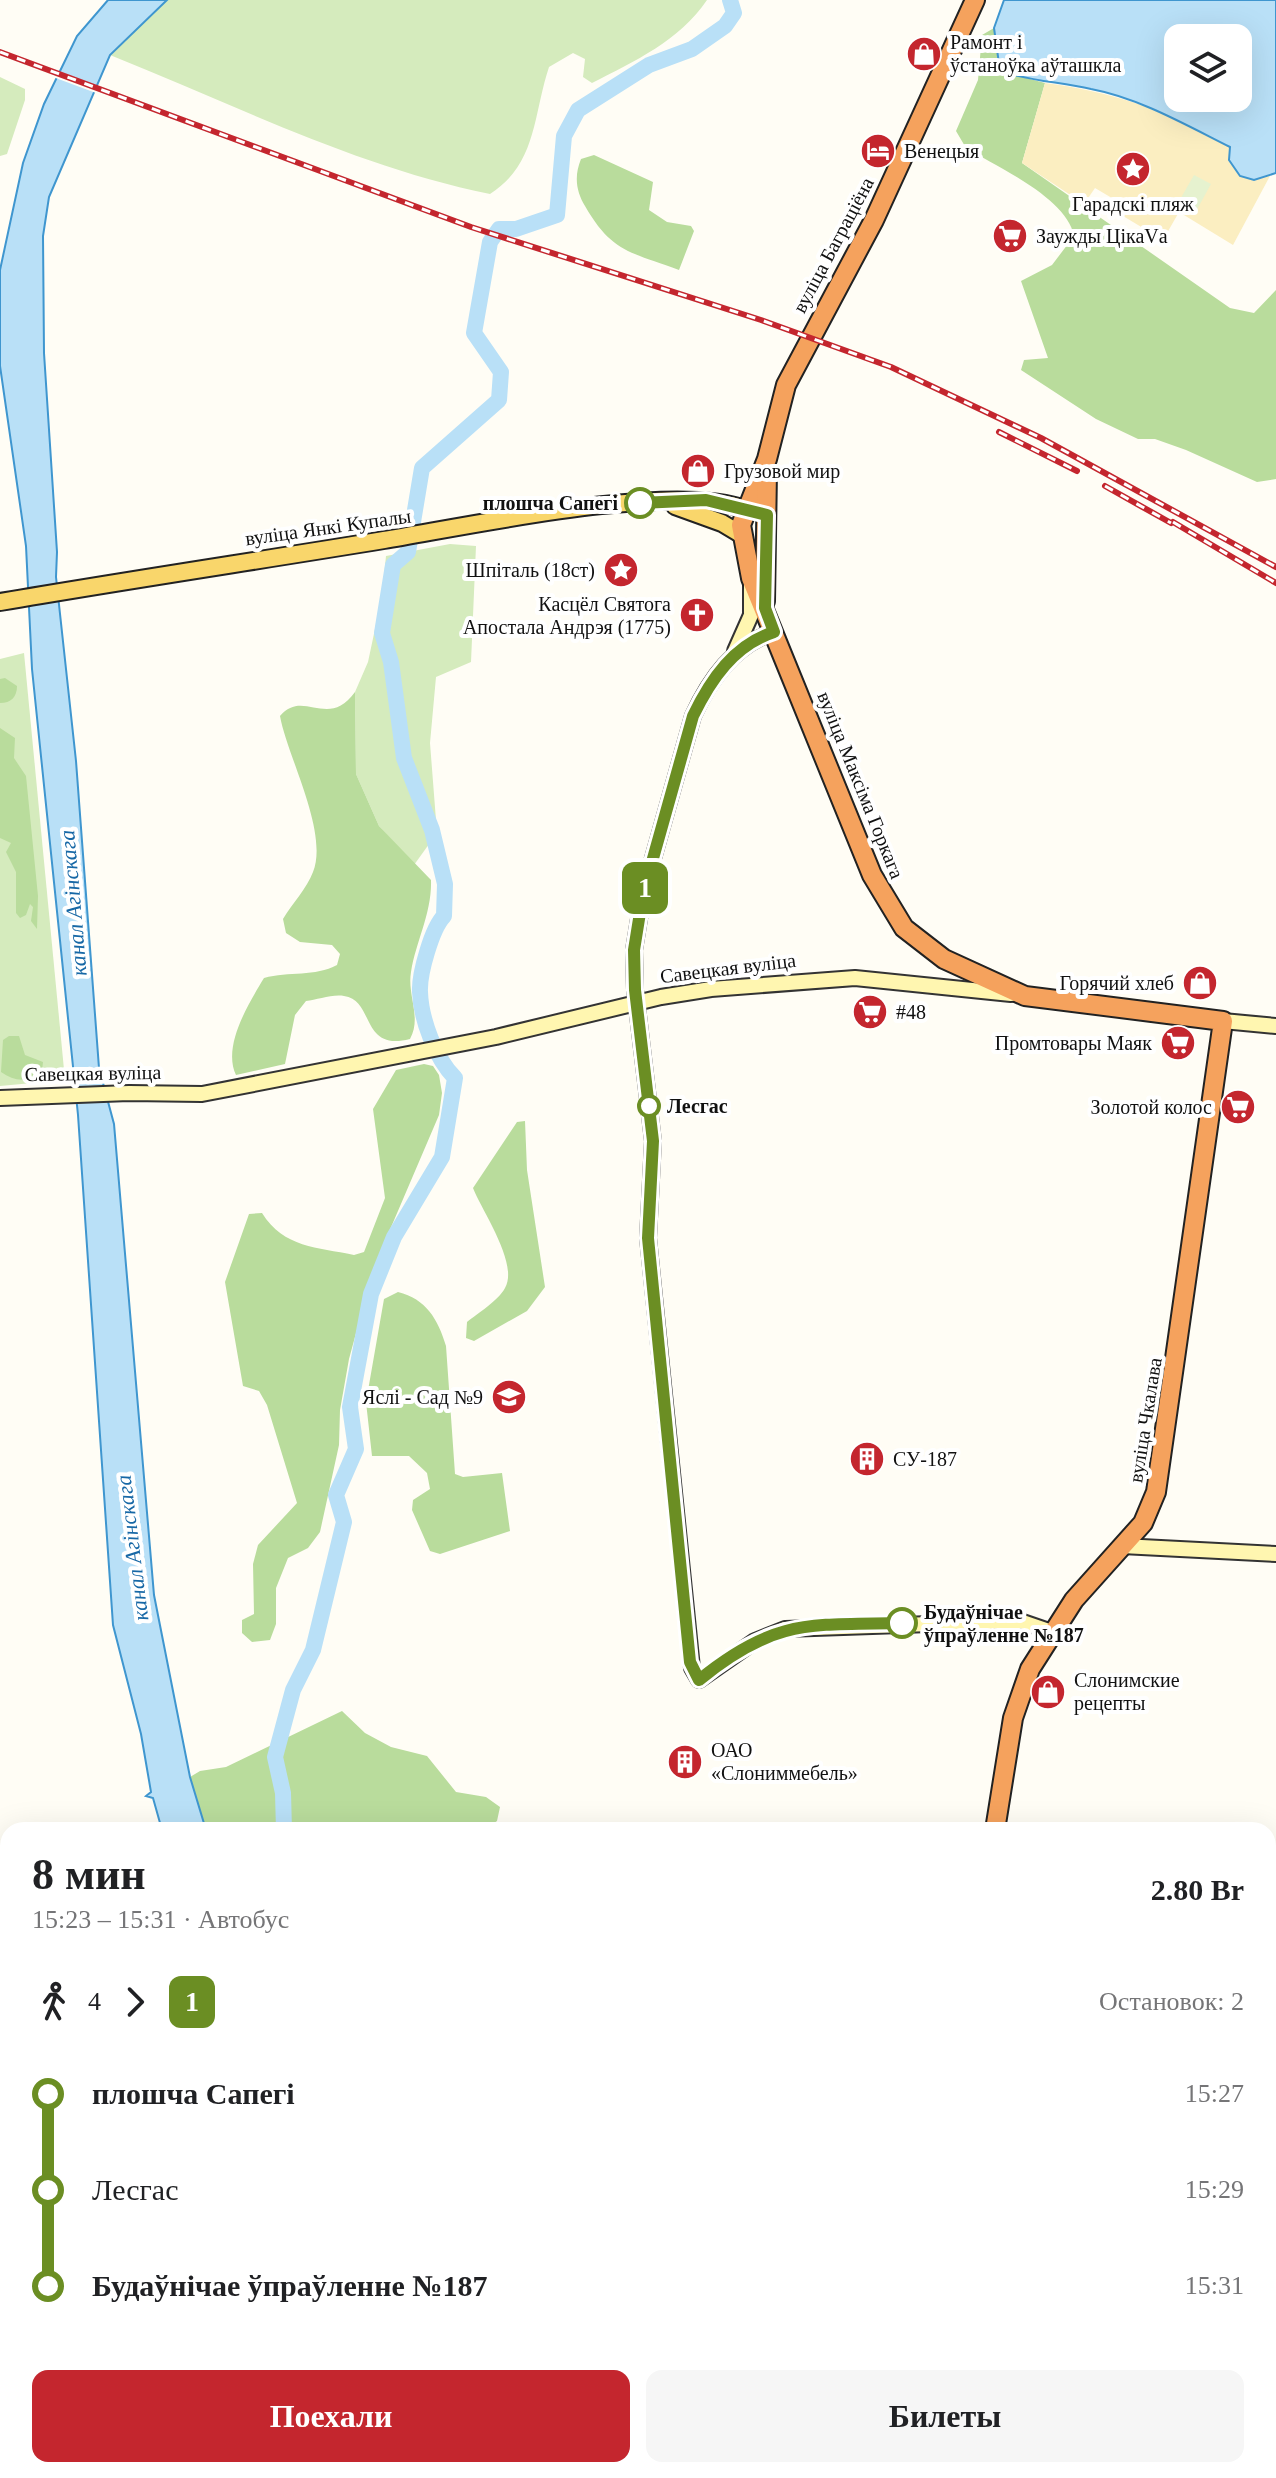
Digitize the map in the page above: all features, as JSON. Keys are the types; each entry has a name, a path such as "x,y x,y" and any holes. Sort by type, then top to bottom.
{"highway":[{"name":"вуліца Баграціёна","path":"810,336 874,220 975,1"},
{"name":"вуліца Максіма Горкага","path":"745,509 767,459 786,385 810,336"},
{"name":"вуліца Максіма Горкага","path":"765,608 767,459"},
{"path":"745,509 767,523 755,540 742,535 745,509"},
{"name":"вуліца Максіма Горкага","path":"742,535 751,578 880,892 904,928 944,959 1025,996"},
{"name":"Савецкая вуліца","path":"1025,996 1223,1021"},
{"name":"вуліца Чкалава","path":"996,1822 1017,1700 1052,1632 1074,1600 1143,1523 1156,1492 1223,1021"}],"main road":[{"path":"706,500 741,495 757,485"},
{"name":"вуліца Янкі Купалы","path":"0,602 495,521 662,502 706,500 745,509"},
{"name":"вуліца Янкі Купалы","path":"662,502 708,517 742,535"}],"street":[{"path":"751,578 747,629 731,658 706,689 693,716 643,894 634,950 636,1004 653,1141 648,1238 690,1662 699,1680 755,1641 785,1629 1020,1621 1052,1632"},
{"path":"731,658 754,640 774,632"},
{"path":"941,985 944,959"},
{"name":"Савецкая вуліца","path":"0,1098 129,1093 202,1094 496,1037 696,991 855,978 1025,996"},
{"name":"Савецкая вуліца","path":"1223,1021 1276,1026"},
{"path":"1122,1546 1276,1554"}],"green space":[{"path":"167,0 707,0 670,38 592,83 583,77 585,59 573,53 549,67 525,153 517,168 490,194 392,168 344,151 110,55"},
{"path":"994,28 1000,71 1045,83 1022,163 1230,308 1254,313 1276,290 1276,479 1257,482 1186,450 1155,439 1138,439 1096,419 1021,370 1024,360 1048,358 1021,281 1052,265 1074,236 1069,222 1045,196 966,148 956,131 978,80 982,35"},
{"path":"0,77 25,89 25,100 7,154 0,156"},
{"path":"594,155 653,182 649,210 667,222 691,226 694,231 679,270 624,249 595,222 577,183 581,159"},
{"path":"1194,175 1211,184 1195,213 1178,203"},
{"path":"450,544 476,546 471,662 436,677 430,743 437,833 414,865 379,826 356,774 355,692 368,662 382,596 386,556"},
{"path":"24,653 65,1080 0,1086 0,659"},
{"path":"5,678 17,686 17,690 10,701 0,703 0,679"},
{"path":"355,692 356,774 379,826 431,880 429,904 411,972 415,1014 413,1031 410,1039 394,1041 383,1038 375,1032 360,1006 344,996 306,1001 295,1015 285,1064 236,1075 232,1051 235,1038 264,978 329,969 337,965 340,954 332,945 300,942 286,933 283,919 313,872 316,836 280,716 289,708 298,706 335,708"},
{"path":"0,728 15,738 14,758 26,776 38,896 37,929 31,921 33,907 30,904 26,915 20,918 16,913 16,872 6,852 11,843 0,838"},
{"path":"9,1036 19,1036 25,1055 43,1062 42,1071 22,1080 1,1072 3,1040"},
{"path":"424,1064 433,1066 439,1075 442,1093 439,1115 374,1267 349,1359 340,1410 339,1445 320,1532 308,1548 288,1558 276,1588 276,1624 270,1640 252,1642 242,1633 242,1620 254,1614 253,1564 258,1545 297,1503 267,1405 259,1391 243,1386 225,1282 249,1214 262,1213 280,1233 302,1244 354,1255 364,1252 385,1198 373,1109 396,1070"},
{"path":"525,1121 527,1170 545,1287 527,1311 474,1341 466,1338 467,1322 498,1298 508,1278 498,1238 473,1188 517,1122"},
{"path":"398,1292 416,1300 430,1312 446,1346 455,1474 463,1477 502,1473 510,1531 440,1554 430,1551 412,1510 413,1500 430,1489 427,1473 409,1456 372,1456 366,1402 384,1299"},
{"path":"342,1711 365,1733 391,1747 427,1756 456,1792 486,1797 500,1807 496,1822 204,1822 190,1777 200,1771 226,1767"}],"sand":[{"name":"Гарадскі пляж","path":"1045,83 1115,97 1186,122 1228,145 1254,180 1271,174 1233,245 1179,212 1163,240 1118,213 1122,204 1095,188 1084,204 1022,163"}],"water":[{"name":"канал Агінскага","path":"108,0 167,0 110,55 49,197 43,236 44,353 56,577 76,761 99,1068 114,1124 154,1595 190,1777 204,1822 160,1822 153,1798 146,1796 151,1792 141,1734 113,1625 78,1115 32,669 26,546 0,366 0,270 23,163 44,104 77,36"},
{"path":"1004,0 1276,0 1276,173 1254,180 1240,176 1229,160 1230,147 1127,99 1000,71 994,28"}],"pier":[{"path":"56,70 99,87 96,93 53,77"}],"waterway":[{"path":"284,1822 283,1793 275,1757 293,1690 313,1650 344,1522 336,1495 356,1449 350,1407 371,1294 394,1237 442,1157 455,1078 436,1050 421,1003 420,984 424,963 435,930 444,916 445,884 432,830 404,758 391,662 382,633 393,565 408,552 422,468 499,400 501,372 474,333 490,242 499,229 516,229 557,215 564,136 578,110 649,65 692,49 725,26 734,13 730,0"}],"railway":[{"path":"0,52 471,227 761,320 891,367 1041,438 1276,567"},
{"path":"999,432 1077,471"},
{"path":"1105,486 1171,523"},
{"path":"1173,522 1276,583"}],"bus line":[{"name":"1","path":"640,503 706,500 726,502 767,515 765,608 774,632 754,640 731,658 706,689 693,716 643,894 634,950 635,990 653,1141 648,1238 690,1662 699,1680 722,1661 755,1641 785,1629 902,1623"}],"place":[{"name":"Рамонт і ўстаноўка аўташкла","path":"924,54"},
{"name":"Венецыя","path":"878,151"},
{"name":"Гарадскі пляж","path":"1133,169"},
{"name":"Заужды ЦікаVа","path":"1010,236"},
{"name":"Грузовой мир","path":"698,471"},
{"name":"плошча Сапегі","path":"640,503"},
{"name":"Шпіталь (18ст)","path":"621,570"},
{"name":"Касцёл Святога Апостала Андрэя (1775)","path":"697,615"},
{"name":"Горячий хлеб","path":"1200,983"},
{"name":"#48","path":"870,1012"},
{"name":"Промтовары Маяк","path":"1178,1043"},
{"name":"Лесгас","path":"649,1106"},
{"name":"Золотой колос","path":"1238,1107"},
{"name":"Яслі - Сад №9","path":"509,1397"},
{"name":"СУ-187","path":"867,1459"},
{"name":"Будаўнічае ўпраўленне №187","path":"902,1623"},
{"name":"Слонимские рецепты","path":"1048,1692"},
{"name":"ОАО «Слониммебель»","path":"685,1762"}]}
